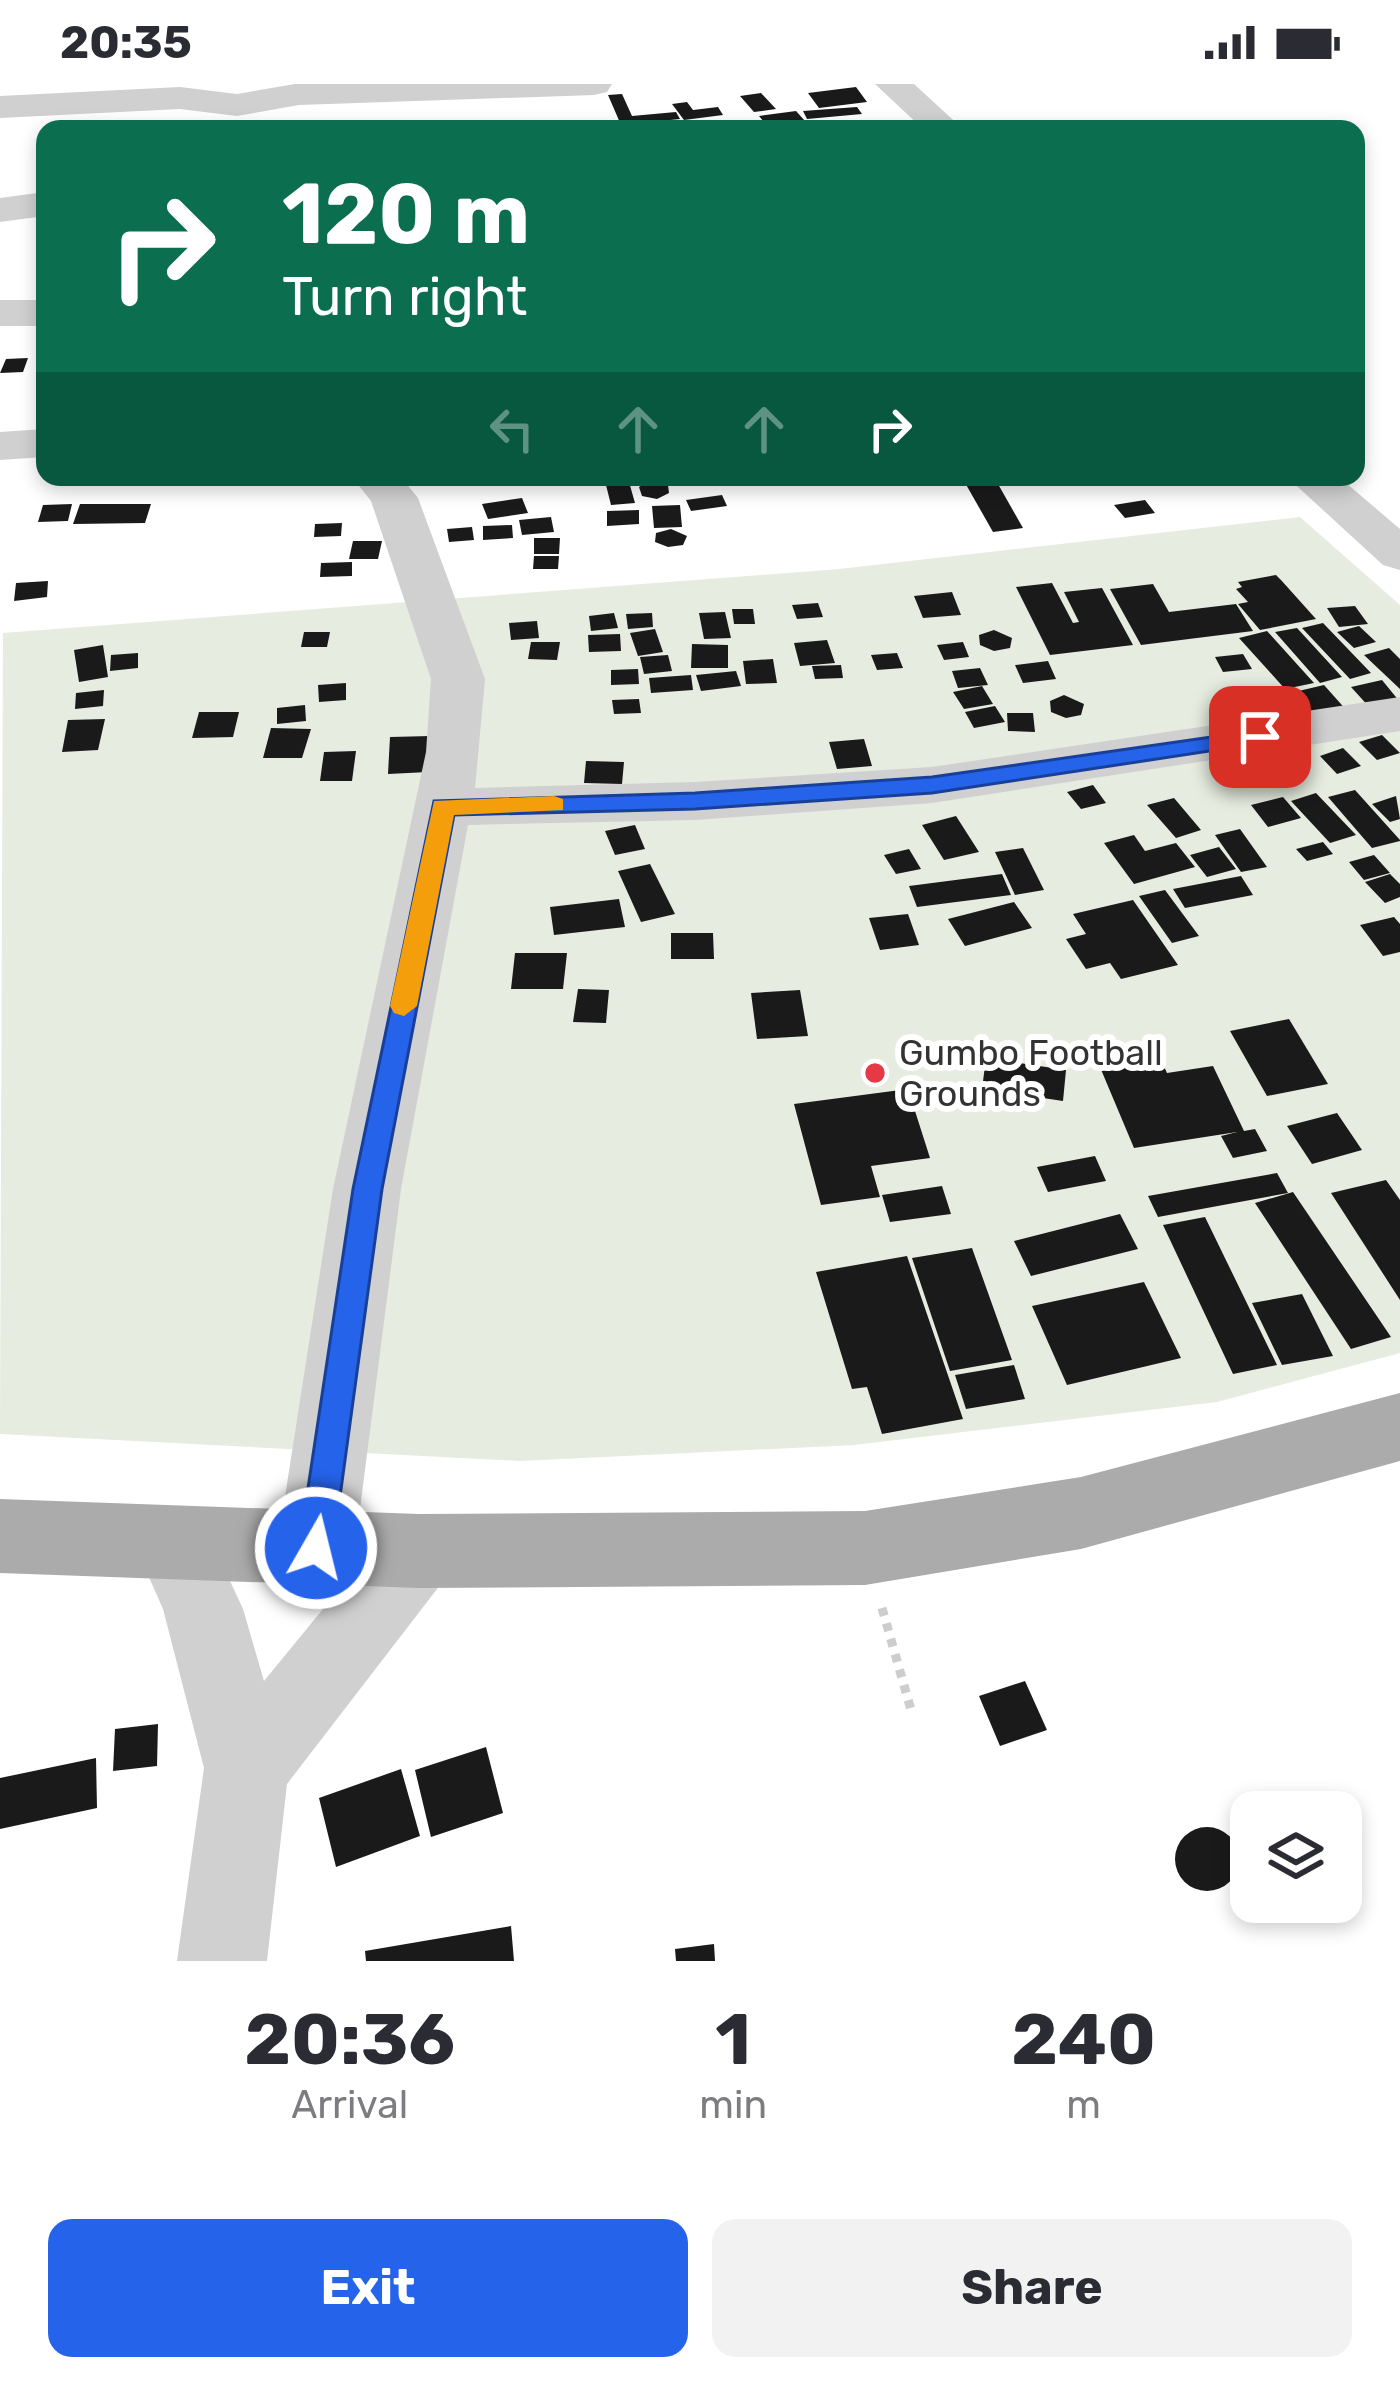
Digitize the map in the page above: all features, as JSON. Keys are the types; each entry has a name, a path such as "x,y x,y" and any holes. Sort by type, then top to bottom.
{"main road":[{"path":"0,1537 419,1551 865,1548 1081,1513 1400,1427"}],"street":[{"path":"0,107 180,98 237,105 308,89 594,84"},
{"path":"893,84 935,120"},
{"path":"0,210 36,205"},
{"path":"0,313 36,313"},
{"path":"0,446 36,443"},
{"path":"316,1548 368,1189 454,752 458,680 394,498 384,486"},
{"path":"1321,486 1400,555"},
{"path":"443,807 695,801 932,785 1400,713"},
{"path":"172,1541 203,1609 246,1768 222,1961"},
{"path":"246,1768 419,1551"}],"path":[{"path":"865,1548 910,1710"}],"shaded area":[{"name":"Gumbo Football Grounds","path":"1300,517 1400,605 1400,1353 1217,1402 854,1445 521,1461 0,1434 3,633 839,569"}],"building":[{"path":"856,87 867,102 819,108 808,93"},
{"path":"761,93 776,109 754,112 740,96"},
{"path":"622,94 632,116 676,112 680,119 619,120 608,95"},
{"path":"687,102 693,110 718,107 723,115 684,120 672,104"},
{"path":"857,107 862,114 807,119 803,111"},
{"path":"796,111 804,120 762,120 759,116"},
{"path":"28,358 23,372 0,373 6,359"},
{"path":"606,486 630,486 635,503 611,505"},
{"path":"668,486 669,493 657,499 642,496 639,487"},
{"path":"967,486 999,486 1023,528 993,532"},
{"path":"722,495 727,506 691,511 686,500"},
{"path":"522,498 528,513 488,519 482,504"},
{"path":"1145,500 1155,513 1125,518 1114,505"},
{"path":"72,504 68,521 38,522 43,505"},
{"path":"80,504 151,504 145,523 73,524"},
{"path":"680,505 682,527 654,528 652,506"},
{"path":"639,510 639,524 607,526 607,511"},
{"path":"551,517 554,532 522,535 519,520"},
{"path":"342,523 341,536 314,537 315,524"},
{"path":"512,525 513,538 483,540 483,526"},
{"path":"472,527 474,540 449,542 447,529"},
{"path":"671,529 687,536 683,545 655,542 656,533"},
{"path":"534,538 560,538 559,554 534,554"},
{"path":"353,541 382,541 378,559 349,559"},
{"path":"534,556 559,556 558,569 533,569"},
{"path":"352,562 352,576 320,577 321,563"},
{"path":"1276,575 1316,619 1260,630 1238,604 1248,602 1236,589 1242,587 1238,582"},
{"path":"48,581 47,597 14,601 16,583"},
{"path":"1052,583 1073,623 1079,622 1064,592 1102,588 1133,645 1050,655 1016,587"},
{"path":"1153,584 1169,612 1236,604 1253,631 1141,645 1110,589"},
{"path":"952,592 961,615 923,618 914,596"},
{"path":"818,603 823,617 797,619 792,605"},
{"path":"1355,606 1368,624 1339,627 1327,608"},
{"path":"732,609 753,609 755,624 734,624"},
{"path":"725,612 731,638 704,639 699,613"},
{"path":"614,613 618,628 591,631 589,616"},
{"path":"652,613 653,627 628,629 626,614"},
{"path":"537,621 539,638 511,640 509,623"},
{"path":"1323,623 1371,673 1350,679 1302,628"},
{"path":"1359,626 1376,642 1354,648 1337,632"},
{"path":"1297,628 1342,677 1320,683 1275,632"},
{"path":"655,629 663,652 638,656 630,633"},
{"path":"994,630 1012,638 1010,648 994,651 980,645 979,635"},
{"path":"1267,631 1314,683 1285,689 1239,638"},
{"path":"304,632 330,632 327,647 301,647"},
{"path":"620,634 621,651 589,652 588,635"},
{"path":"827,640 835,663 800,666 794,643"},
{"path":"531,642 560,642 557,660 528,659"},
{"path":"963,642 969,657 944,660 937,645"},
{"path":"692,644 728,645 728,668 691,668"},
{"path":"103,645 108,677 79,682 74,650"},
{"path":"1389,648 1400,659 1400,689 1364,655"},
{"path":"138,653 138,668 110,671 111,655"},
{"path":"897,653 903,668 877,670 871,655"},
{"path":"1243,654 1252,669 1223,672 1215,657"},
{"path":"668,655 672,671 644,674 640,657"},
{"path":"773,659 777,683 746,684 743,661"},
{"path":"1048,661 1056,679 1023,683 1015,665"},
{"path":"841,665 843,678 815,679 812,666"},
{"path":"980,668 988,685 958,688 952,671"},
{"path":"638,669 639,684 611,685 611,670"},
{"path":"736,671 741,686 701,691 696,675"},
{"path":"691,675 693,690 651,693 649,678"},
{"path":"1382,680 1400,702 1371,709 1351,687"},
{"path":"346,683 346,700 319,702 318,685"},
{"path":"1324,685 1349,713 1311,722 1286,694"},
{"path":"982,686 993,704 964,709 953,692"},
{"path":"104,690 103,706 75,709 76,693"},
{"path":"1064,695 1084,704 1081,715 1066,718 1051,712 1050,701"},
{"path":"639,699 641,713 614,714 612,700"},
{"path":"305,705 306,721 277,724 277,708"},
{"path":"995,706 1005,722 974,728 965,712"},
{"path":"199,712 239,712 233,737 192,738"},
{"path":"1007,713 1033,713 1035,732 1008,731"},
{"path":"105,719 98,750 62,752 68,720"},
{"path":"271,728 311,729 302,758 263,758"},
{"path":"1382,735 1400,753 1377,760 1359,742"},
{"path":"431,736 428,772 388,774 390,737"},
{"path":"864,739 872,766 837,769 829,742"},
{"path":"1343,748 1361,766 1337,774 1320,756"},
{"path":"356,751 352,781 320,781 324,752"},
{"path":"586,761 624,762 622,784 584,783"},
{"path":"1093,785 1106,803 1081,809 1067,792"},
{"path":"1355,790 1400,841 1372,848 1328,797"},
{"path":"1316,793 1356,835 1330,843 1291,801"},
{"path":"1396,796 1400,819 1390,822 1372,804"},
{"path":"1283,797 1301,818 1268,827 1251,805"},
{"path":"1174,798 1201,830 1176,838 1147,805"},
{"path":"956,816 979,852 944,860 922,825"},
{"path":"635,825 645,849 615,855 605,831"},
{"path":"1240,829 1267,867 1241,872 1215,835"},
{"path":"1134,835 1145,851 1176,843 1195,867 1134,884 1104,843"},
{"path":"1323,842 1333,854 1307,861 1296,849"},
{"path":"1219,847 1236,869 1207,877 1190,855"},
{"path":"1023,848 1044,890 1015,895 995,852"},
{"path":"909,849 921,869 896,874 884,855"},
{"path":"1374,855 1390,873 1364,880 1349,862"},
{"path":"650,864 675,914 641,922 618,871"},
{"path":"1002,874 1011,895 917,907 909,886"},
{"path":"1390,874 1400,884 1400,897 1385,903 1365,882"},
{"path":"1241,876 1253,895 1185,908 1173,889"},
{"path":"1165,890 1199,936 1172,943 1139,896"},
{"path":"619,899 625,927 554,935 550,907"},
{"path":"1133,900 1178,965 1121,979 1110,963 1086,969 1066,939 1086,934 1073,914"},
{"path":"1014,902 1032,928 965,946 948,919"},
{"path":"908,914 919,945 880,950 869,918"},
{"path":"1394,917 1400,924 1400,952 1383,956 1360,925"},
{"path":"671,933 713,933 714,959 671,959"},
{"path":"515,953 567,953 563,989 511,989"},
{"path":"578,989 609,990 606,1023 573,1022"},
{"path":"800,990 808,1036 757,1039 751,993"},
{"path":"1289,1019 1328,1084 1267,1096 1230,1031"},
{"path":"1157,1051 1167,1073 1213,1066 1244,1131 1255,1129 1267,1151 1233,1158 1221,1136 1237,1132 1134,1148 1097,1060"},
{"path":"986,1058 1066,1070 1063,1101 982,1089"},
{"path":"908,1089 930,1158 871,1166 880,1197 821,1205 794,1104"},
{"path":"1337,1113 1362,1150 1312,1164 1287,1126"},
{"path":"1095,1156 1106,1181 1048,1192 1037,1167"},
{"path":"1277,1173 1288,1193 1158,1217 1148,1196"},
{"path":"1386,1180 1400,1200 1400,1300 1331,1193"},
{"path":"942,1186 951,1214 890,1222 882,1195"},
{"path":"1293,1192 1391,1337 1351,1349 1255,1203"},
{"path":"1120,1214 1138,1249 1031,1276 1014,1241"},
{"path":"1205,1217 1277,1365 1233,1374 1163,1225"},
{"path":"972,1248 1012,1360 950,1371 912,1258"},
{"path":"907,1256 963,1419 882,1434 867,1387 852,1389 816,1272"},
{"path":"1144,1282 1181,1358 1067,1385 1032,1306"},
{"path":"1302,1294 1333,1356 1282,1365 1252,1303"},
{"path":"1014,1365 1025,1399 966,1409 955,1375"},
{"path":"1025,1681 1047,1730 1000,1746 979,1696"},
{"path":"158,1724 157,1766 113,1771 115,1729"},
{"path":"486,1747 503,1813 431,1837 415,1770"},
{"path":"96,1758 97,1808 0,1829 0,1778"},
{"path":"401,1769 420,1836 336,1867 319,1798"},
{"path":"1207,1827 1229,1837 1229,1881 1207,1891 1185,1881 1175,1859 1185,1837"},
{"path":"511,1926 514,1961 366,1961 365,1951"},
{"path":"714,1944 715,1961 676,1961 675,1949"}],"slow traffic":[{"path":"404,1006 443,807 554,804"}],"place":[{"name":"Gumbo Football Grounds","path":"875,1073"}],"route":[{"path":"316,1548 368,1189 443,807 695,801 932,785 1260,737"}]}
